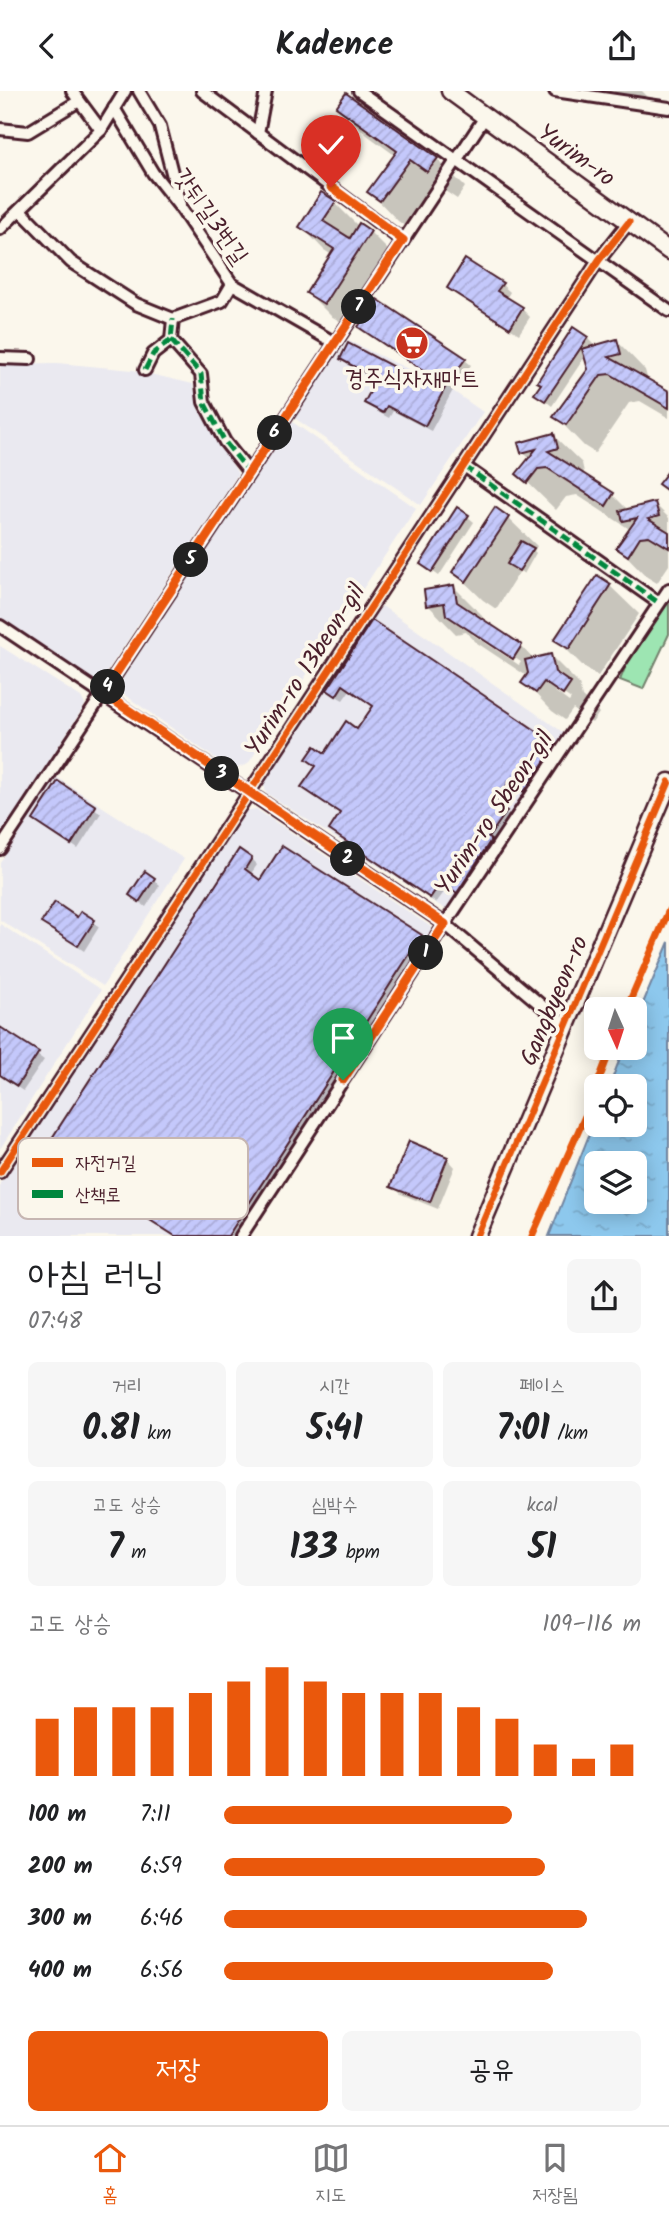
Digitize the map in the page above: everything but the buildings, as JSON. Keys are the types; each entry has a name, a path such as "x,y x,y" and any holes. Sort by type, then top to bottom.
{"street":[{"path":"72,91 101,130"},
{"path":"0,229 101,130 125,91"},
{"path":"139,91 160,126 180,207"},
{"path":"202,91 403,240"},
{"path":"258,133 265,91"},
{"path":"359,91 669,311"},
{"name":"Yurim-ro","path":"555,91 668,107"},
{"name":"Yurim-ro","path":"456,93 669,251"},
{"path":"0,129 28,132 79,101"},
{"name":"갓뒤길3번길","path":"114,108 153,173 232,283 335,343"},
{"path":"0,849 485,117"},
{"path":"20,210 71,262 136,304 173,319 222,302 232,283"},
{"name":"Yurim-ro 13beon-gil","path":"22,1138 598,260 629,222"},
{"path":"145,370 153,354 171,340 173,319"},
{"path":"171,340 201,374 204,402 225,442 249,472"},
{"path":"0,358 30,359"},
{"path":"464,465 659,603"},
{"name":"Yurim-ro 5beon-gil","path":"241,1236 669,589"},
{"path":"0,626 445,924 566,1026"},
{"name":"Gangbyeon-ro","path":"477,1236 669,782"},
{"name":"Yurim-ro 13beon-gil","path":"0,1172 18,1145"}],"shaded area":[{"path":"345,339 450,389 483,412 421,505 293,417"},
{"path":"57,363 133,370 193,384 200,412 238,474 104,676 95,680 0,618 0,364"},
{"path":"291,421 416,508 248,764 232,770 119,691 118,686"},
{"path":"382,606 564,733 558,747 452,908 445,909 266,793 264,784 370,620"},
{"path":"0,646 81,697 85,705 0,836"},
{"path":"56,777 184,859 103,986 0,920 0,863"},
{"path":"256,809 431,927 432,937 248,1216 248,1138 30,1138 244,811"},
{"path":"0,924 101,990 0,1149"},
{"path":"18,1156 18,1219 246,1219 235,1236 0,1236 0,1183"}],"green space":[{"path":"669,599 669,634 643,689 620,680 627,663"}],"water":[{"path":"669,942 669,1236 549,1236 588,1137 647,1137 647,1074 614,1074 619,1061 648,1061 648,997 646,997"}],"marked path":[{"path":"145,370 153,354 171,340 173,319"},
{"path":"171,340 201,374 204,402 225,442 249,472"},
{"path":"464,466 659,603"}],"cycle path":[{"path":"22,1138 599,260 629,222"},
{"path":"477,1236 669,782"},
{"path":"632,997 669,910"},
{"path":"532,1236 586,1114 606,1061"},
{"path":"0,1172 18,1145"}],"place":[{"name":"경주식자재마트","path":"412,343"}],"route":[{"path":"331,187 403,240 103,693 445,924 343,1080"}]}
